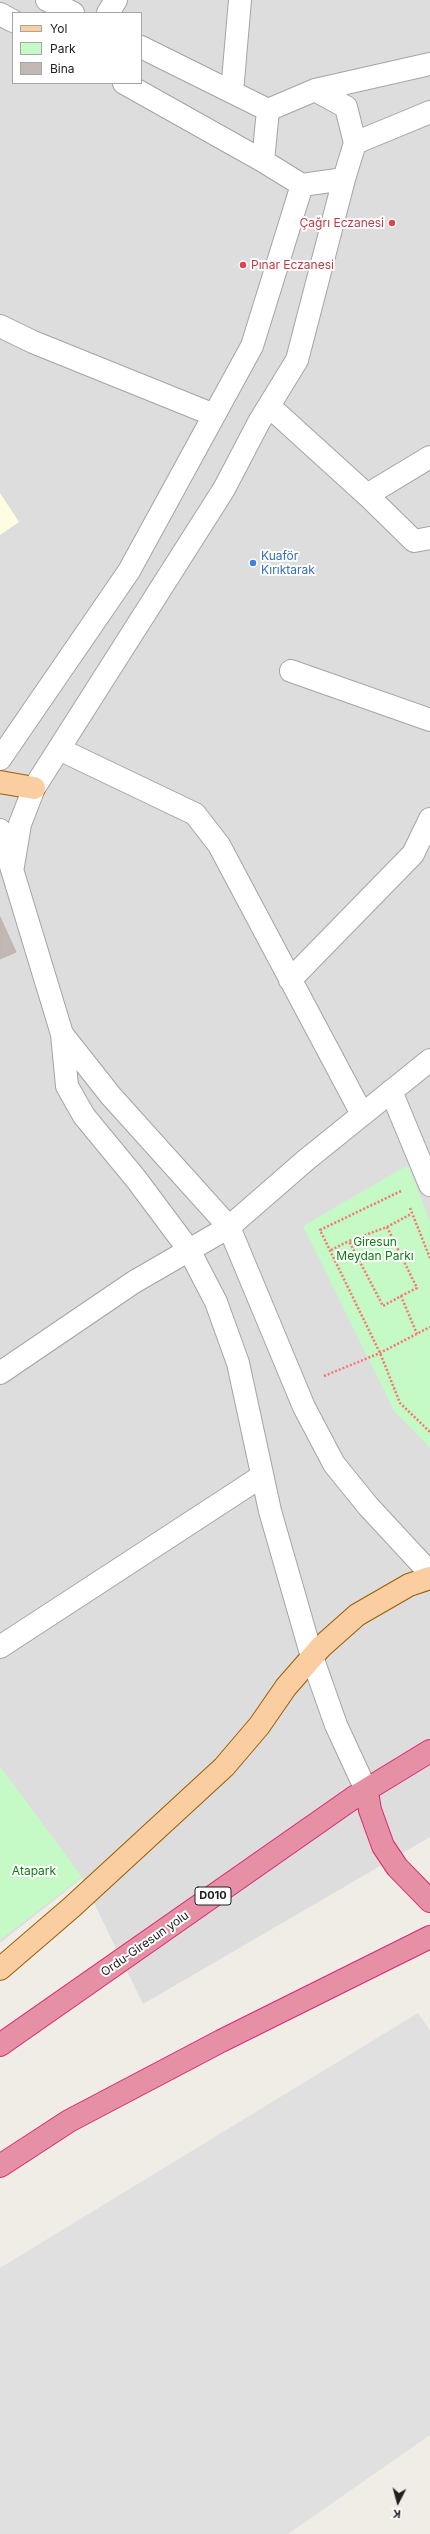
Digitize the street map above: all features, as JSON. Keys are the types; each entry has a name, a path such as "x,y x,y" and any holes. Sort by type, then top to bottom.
{"highway":[{"name":"Ordu-Giresun yolu","path":"0,2045 352,1798 367,1792 430,1751"},
{"path":"367,1792 372,1817 383,1846 397,1867 430,1901"},
{"path":"0,2166 76,2117 221,2041 430,1937"}],"main road":[{"path":"0,782 34,788"},
{"path":"0,1969 72,1907 224,1768 312,1657 357,1615 409,1585 430,1578"}],"street":[{"path":"46,0 71,12"},
{"path":"109,12 116,0"},
{"path":"232,92 240,0"},
{"path":"0,14 12,21"},
{"path":"142,47 268,110 315,90 430,64"},
{"path":"126,84 263,161 302,185 344,179"},
{"path":"12,874 20,824 34,788 224,489 269,406 297,360 344,179 355,143 346,107 315,90"},
{"path":"263,161 268,110"},
{"path":"355,143 430,112"},
{"path":"0,759 129,571 252,346 302,185"},
{"path":"0,326 33,342 214,415"},
{"path":"269,406 367,495 414,541 430,538"},
{"path":"367,495 430,457"},
{"path":"291,671 430,720"},
{"path":"59,748 195,814 219,845 362,1114"},
{"path":"290,980 413,854 430,819"},
{"path":"0,830 12,874 62,1034 67,1086 84,1116 136,1179 189,1250 216,1302 238,1363 270,1511 312,1657 336,1725 367,1792"},
{"path":"62,1034 110,1096 229,1227 296,1388 334,1464 368,1506 430,1573"},
{"path":"0,1373 134,1282 229,1227 362,1114 430,1060"},
{"path":"391,1091 430,1185"},
{"path":"0,1647 262,1476"}],"path":[{"path":"405,1189 320,1230 380,1353 400,1403 430,1432"},
{"path":"408,1202 411,1214 430,1258"},
{"path":"331,1250 387,1227 411,1214"},
{"path":"349,1242 383,1306 417,1288 387,1227"},
{"path":"401,1296 417,1334"},
{"path":"296,1388 380,1353 430,1327"}],"shaded area":[{"path":"0,0 430,0 430,1837 143,2004 82,1878 0,1943"},
{"path":"0,493 19,522 0,535"},
{"path":"418,2013 430,2030 430,2435 288,2534 0,2534 0,2268"}],"green space":[{"name":"Giresun Meydan Parkı","path":"408,1165 430,1222 430,1448 394,1411 303,1226"},
{"name":"Atapark","path":"0,1766 82,1877 0,1940"}],"building":[{"path":"0,917 16,952 0,959"}],"place":[{"name":"Çağrı Eczanesi","path":"392,223"},
{"name":"Pınar Eczanesi","path":"243,265"},
{"name":"Kuaför Kırıktarak","path":"253,563"}]}
